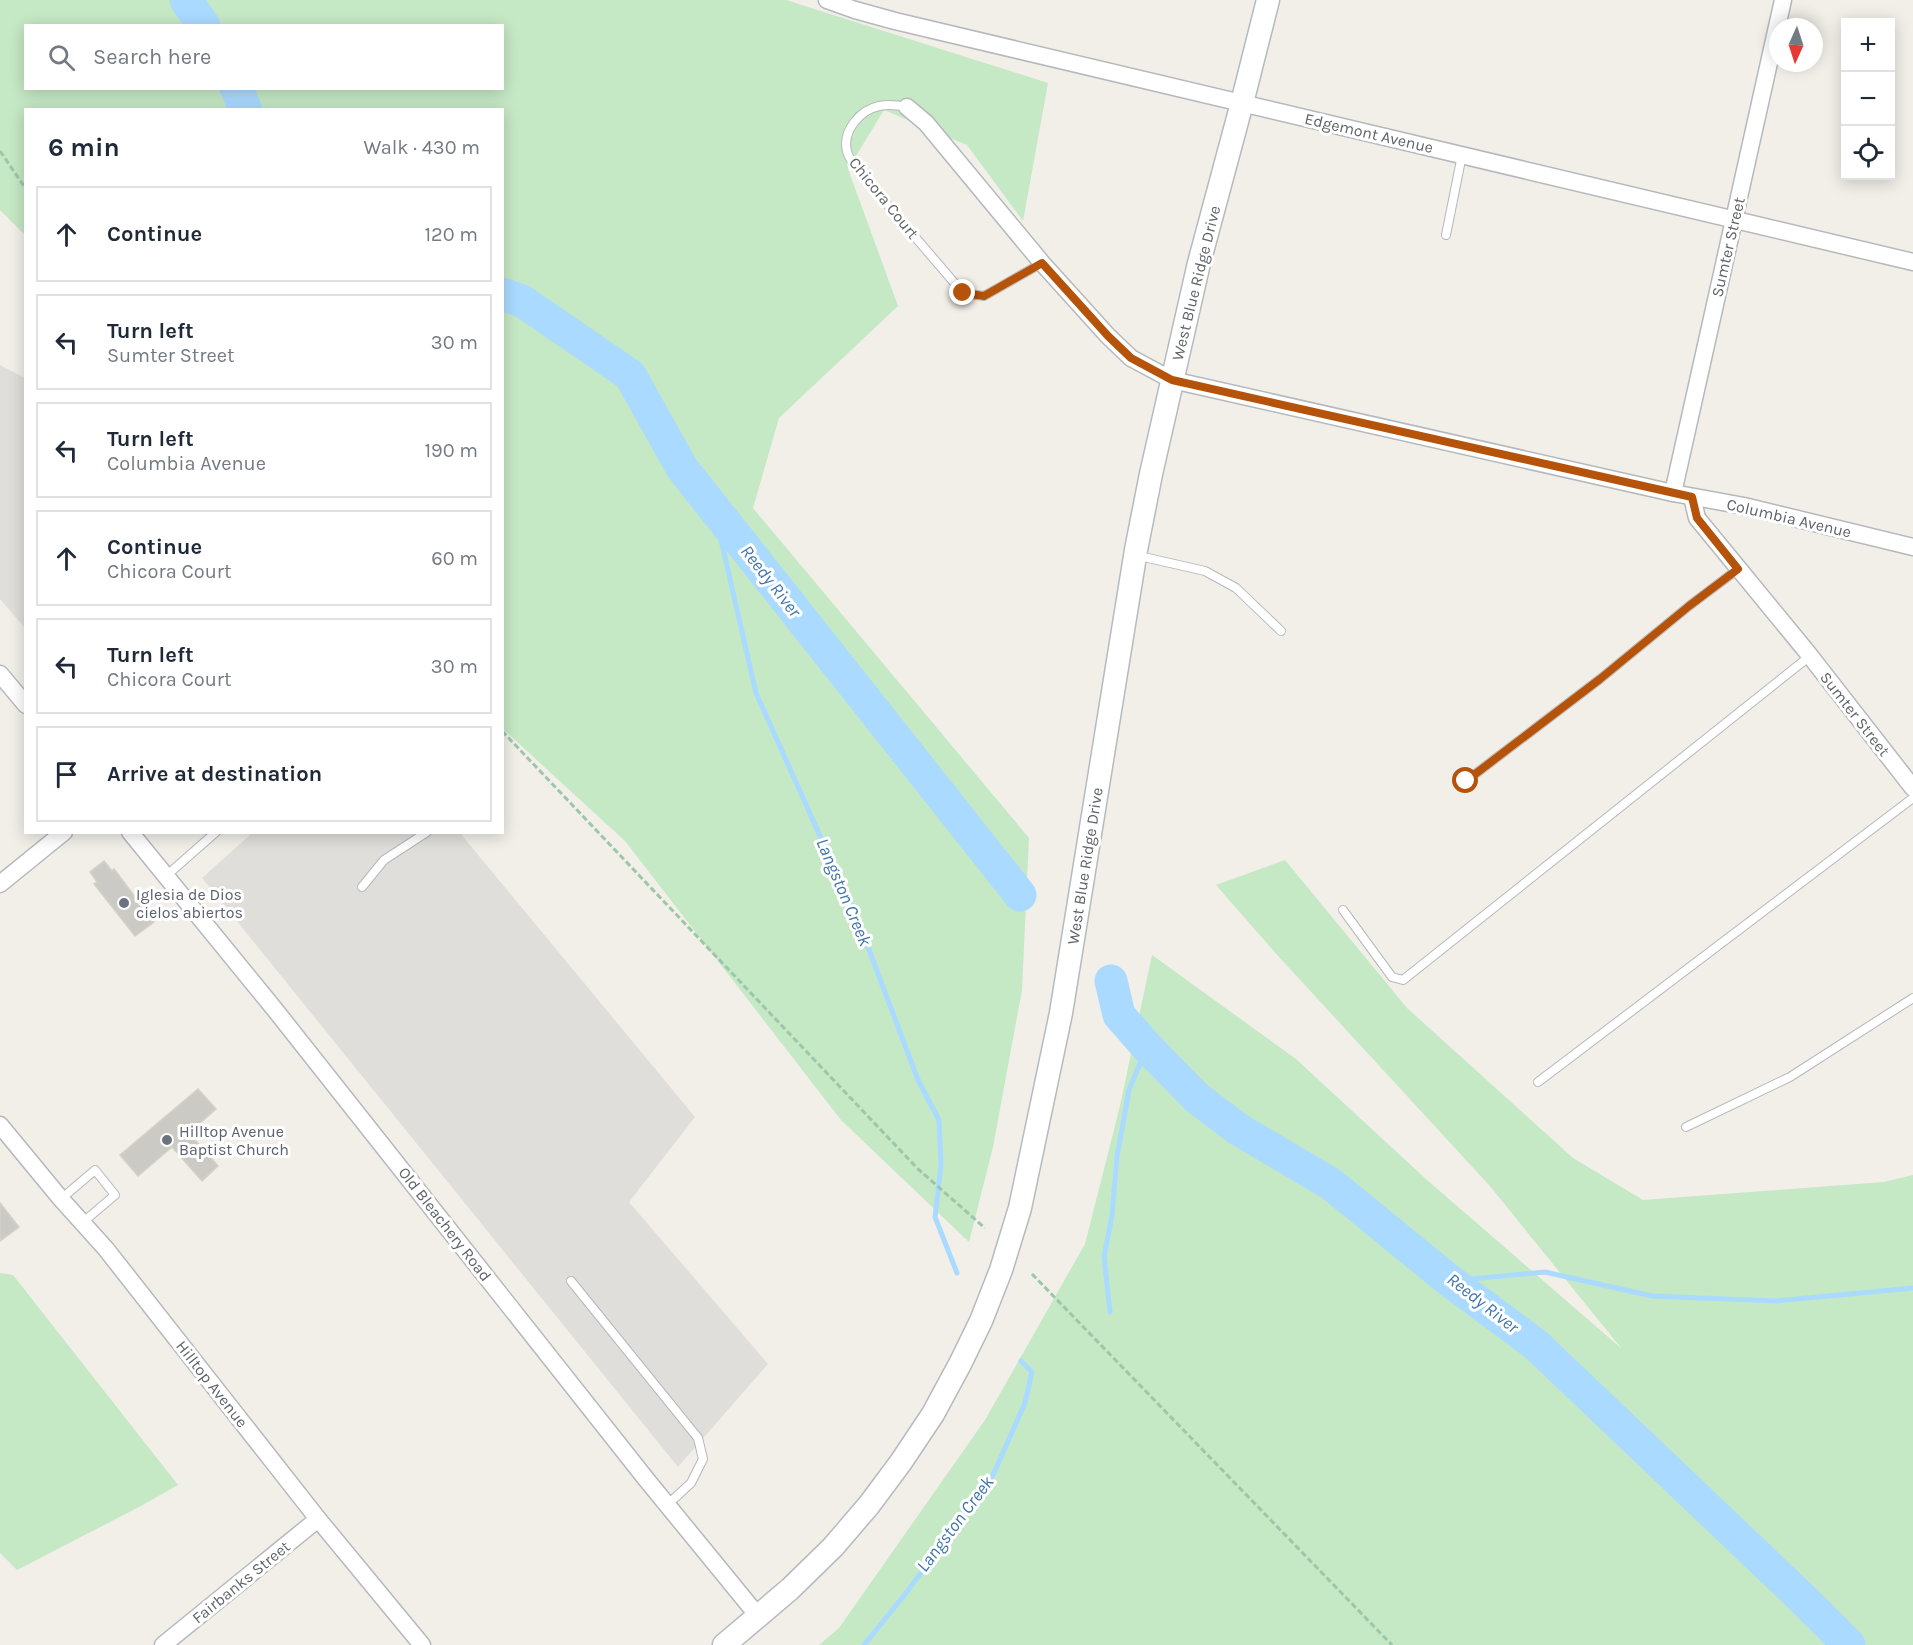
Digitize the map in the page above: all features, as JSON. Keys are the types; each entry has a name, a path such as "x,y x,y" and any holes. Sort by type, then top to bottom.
{"main road":[{"name":"West Blue Ridge Drive","path":"724,1645 790,1589 832,1547 869,1505 901,1462 933,1414 960,1364 981,1321 1001,1270 1020,1208 1061,1013 1135,555 1151,474 1199,263 1268,0"}],"street":[{"name":"Edgemont Avenue","path":"827,0 856,5 1242,103 1913,262"},
{"name":"Sumter Street","path":"1673,493 1784,0"},
{"name":"Chicora Court","path":"907,107 926,123 1042,263 1108,336 1131,358 1172,380"},
{"name":"Columbia Avenue","path":"1172,380 1673,493 1744,506 1913,547"},
{"name":"Sumter Street","path":"1692,497 1697,518 1810,656 1913,788"},
{"path":"0,674 24,703"},
{"path":"0,884 62,834"},
{"name":"Old Bleachery Road","path":"132,834 758,1616"},
{"name":"Hilltop Avenue","path":"0,1125 106,1249 318,1519 422,1645"},
{"name":"Fairbanks Street","path":"163,1645 318,1519"}],"lane":[{"name":"Chicora Court","path":"907,107 893,104 877,106 860,116 849,129 847,152 856,168 963,293 984,296 1042,263"},
{"path":"1446,235 1462,155"},
{"path":"1135,555 1205,571 1236,588 1281,631"},
{"path":"1466,781 1600,679 1738,569"},
{"path":"1343,910 1392,977 1403,980 1810,656"},
{"path":"1538,1083 1913,798"},
{"path":"166,876 214,834"},
{"path":"362,887 384,860 424,834"},
{"path":"1686,1127 1790,1077 1913,998"},
{"path":"61,1199 95,1170 115,1195 82,1222"},
{"path":"571,1281 698,1438 703,1459 691,1483 667,1505"}],"path":[{"path":"0,152 24,186"},
{"path":"504,733 918,1169 985,1228"},
{"path":"1032,1274 1392,1645"}],"shaded area":[{"path":"0,365 24,377 24,627 0,599"},
{"path":"251,834 461,834 695,1117 629,1202 768,1364 678,1467 202,878"}],"green space":[{"path":"0,0 786,0 1048,83 1023,221 967,145 884,110 848,169 898,306 779,418 753,508 1029,838 1022,990 993,1147 969,1242 841,1120 625,841 504,730 504,108 24,108 24,234 0,210"},
{"path":"1285,860 1407,1008 1573,1158 1643,1200 1884,1182 1913,1175 1913,1645 819,1645 839,1628 985,1420 1085,1244 1120,1106 1152,955 1296,1059 1427,1180 1622,1349 1489,1185 1279,957 1216,885"},
{"path":"0,1273 13,1275 178,1485 17,1570 0,1553"}],"building":[{"name":"Iglesia de Dios cielos abiertos","path":"104,861 112,871 114,869 154,922 135,936 94,884 97,882 90,872"},
{"name":"Hilltop Avenue Baptist Church","path":"198,1089 216,1109 189,1133 218,1166 202,1181 172,1147 138,1176 120,1155"},
{"path":"0,1203 19,1227 0,1241"}],"waterway":[{"name":"Reedy River","path":"186,0 203,24"},
{"name":"Reedy River","path":"237,90 245,108"},
{"name":"Reedy River","path":"504,295 522,301 630,375 682,468 1020,895"},
{"name":"Langston Creek","path":"714,509 756,693 859,923 918,1080 939,1120 941,1165 935,1217 957,1273"},
{"name":"Reedy River","path":"1111,981 1119,1015 1197,1098 1238,1129 1331,1184 1450,1281 1535,1344 1849,1645"},
{"path":"1110,1312 1104,1257 1112,1215 1117,1157 1129,1090 1147,1047"},
{"path":"1450,1281 1545,1272 1652,1296 1776,1301 1913,1288"},
{"name":"Langston Creek","path":"864,1645 906,1593 993,1475 1025,1403 1032,1372 1021,1361"}],"place":[{"name":"Iglesia de Dios cielos abiertos","path":"124,903"},
{"name":"Hilltop Avenue Baptist Church","path":"167,1140"}],"route":[{"path":"963,293 984,296 1042,263 1131,358 1172,380 1692,497 1697,518 1738,569 1600,679 1466,781"}]}
